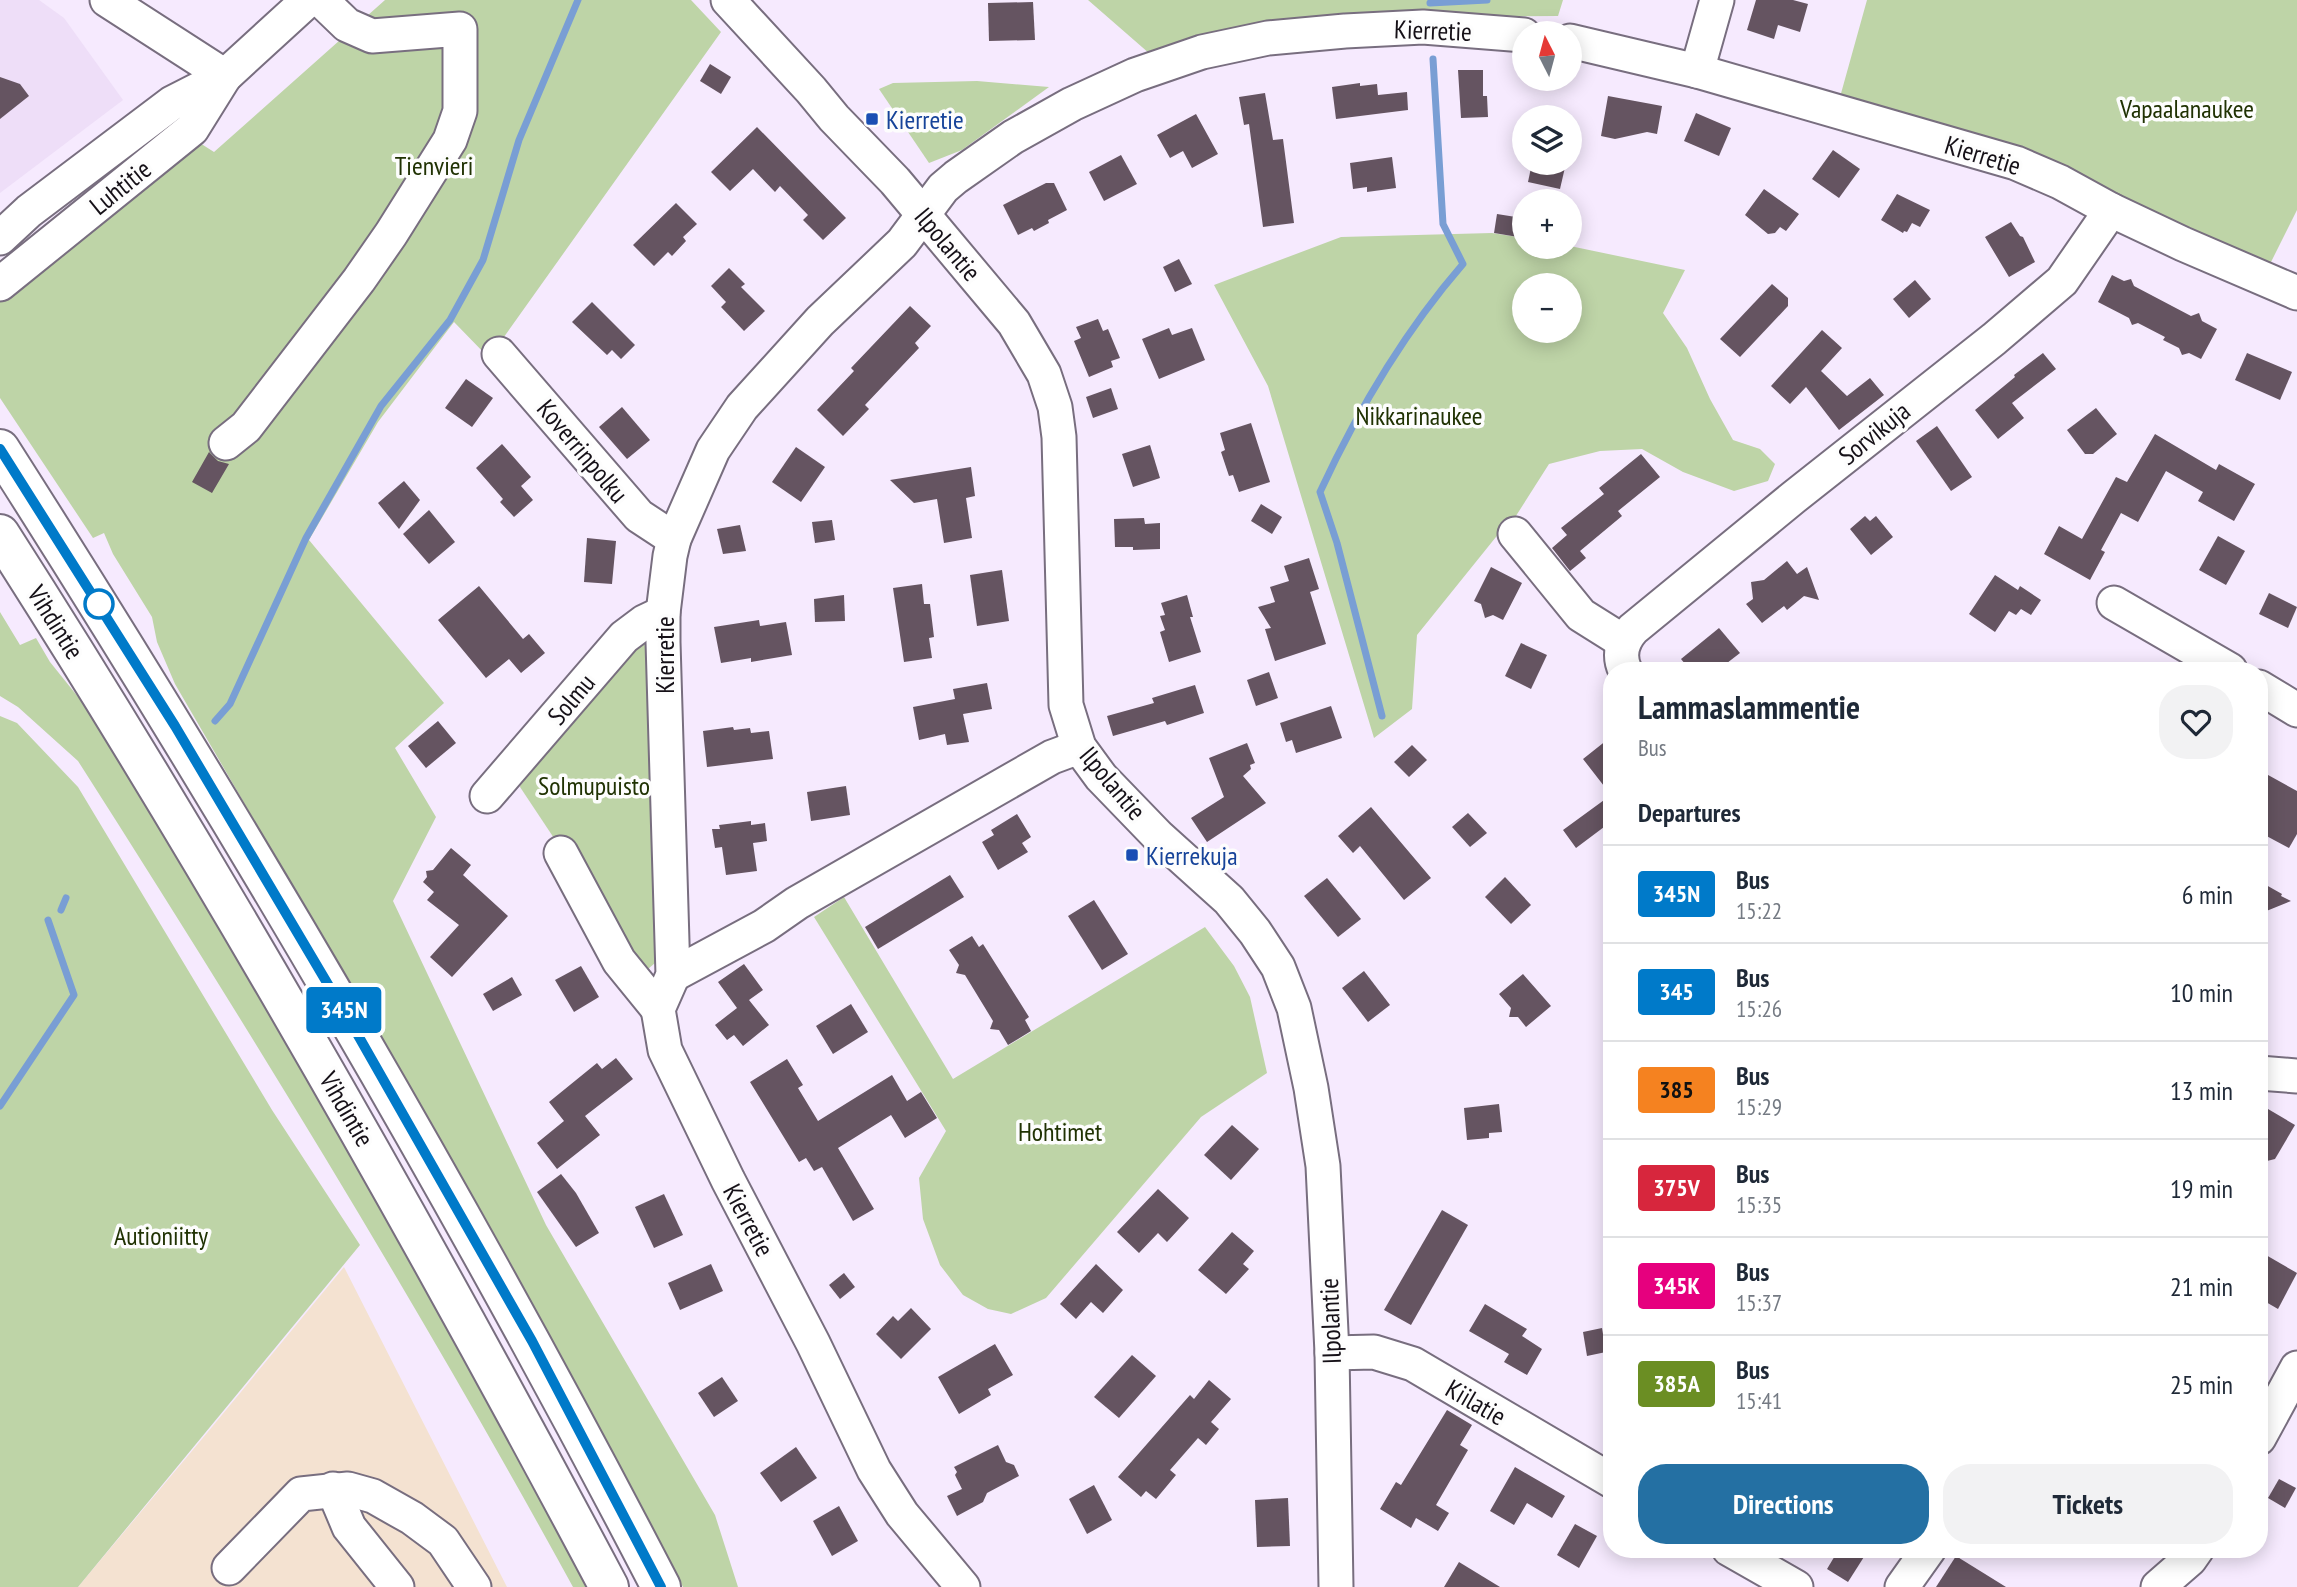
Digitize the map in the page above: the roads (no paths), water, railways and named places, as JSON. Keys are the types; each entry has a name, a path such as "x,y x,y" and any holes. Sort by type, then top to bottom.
{"main road":[{"name":"Vihdintie","path":"0,449 175,726 355,1030 532,1341 661,1587"},
{"name":"Vihdintie","path":"0,534 132,744 316,1054 439,1272 609,1587"}],"street":[{"path":"107,0 225,76"},
{"name":"Luhtitie","path":"0,284 192,128 225,76 308,0"},
{"path":"226,443 246,427 367,268 450,139 460,111 460,29 372,36 347,25 321,0"},
{"name":"Ilpolantie","path":"728,0 924,215 1014,323 1044,374 1055,407 1059,437 1066,705 1079,747 1101,777 1158,836 1229,900 1278,967 1294,1008 1311,1088 1323,1166 1332,1353 1336,1587"},
{"path":"1697,71 1717,0"},
{"name":"Kierretie","path":"963,1587 902,1514 874,1470 665,1050 657,1009 673,975 663,613 674,539 713,450 742,407 820,321 902,243 943,188 1013,136 1072,104 1133,76 1202,52 1268,38 1423,27 1512,34"},
{"name":"Kierretie","path":"1582,44 1697,71 2016,163 2060,182 2111,210 2297,293"},
{"name":"Luhtitie","path":"0,238 29,211 172,103 225,76"},
{"name":"Sorvikuja","path":"1624,656 1633,629 1805,488 1994,339 2062,281 2111,210"},
{"name":"Koverrinpolku","path":"499,354 639,516 674,539"},
{"path":"1514,534 1581,615 1596,623 1624,656"},
{"path":"2114,603 2216,662"},
{"name":"Solmu","path":"487,796 624,637 644,622 663,613"},
{"path":"2268,692 2297,710"},
{"path":"673,975 764,926 797,903 1052,757 1079,747"},
{"path":"561,853 619,961 657,1009"},
{"path":"2268,1074 2297,1076"},
{"name":"Kiilatie","path":"1332,1353 1374,1352 1413,1364 1603,1475"},
{"path":"2268,1421 2297,1368"},
{"path":"332,1489 349,1527 397,1587"},
{"path":"229,1569 301,1494 348,1489 373,1496 412,1518 443,1541 474,1587"},
{"path":"1745,1558 1796,1587"},
{"path":"1902,1587 1923,1558"},
{"path":"2158,1587 2191,1558"}],"waterway":[{"path":"215,721 230,704 306,538 381,406 450,320 483,260 519,140 578,0"},
{"path":"1430,3 1487,0"},
{"path":"1382,716 1337,543 1320,492 1366,402 1402,344 1463,264 1443,224 1433,59"},
{"path":"61,910 66,898"},
{"path":"0,1106 74,995 48,920"}],"place":[{"name":"Kierretie","path":"872,119"},
{"name":"Kierrekuja","path":"1132,855"}],"park label":[{"name":"Vapaalanaukee","path":"2187,108"},
{"name":"Tienvieri","path":"434,165"},
{"name":"Nikkarinaukee","path":"1419,415"},
{"name":"Solmupuisto","path":"594,785"},
{"name":"Hohtimet","path":"1060,1131"},
{"name":"Autioniitty","path":"161,1235"}]}
